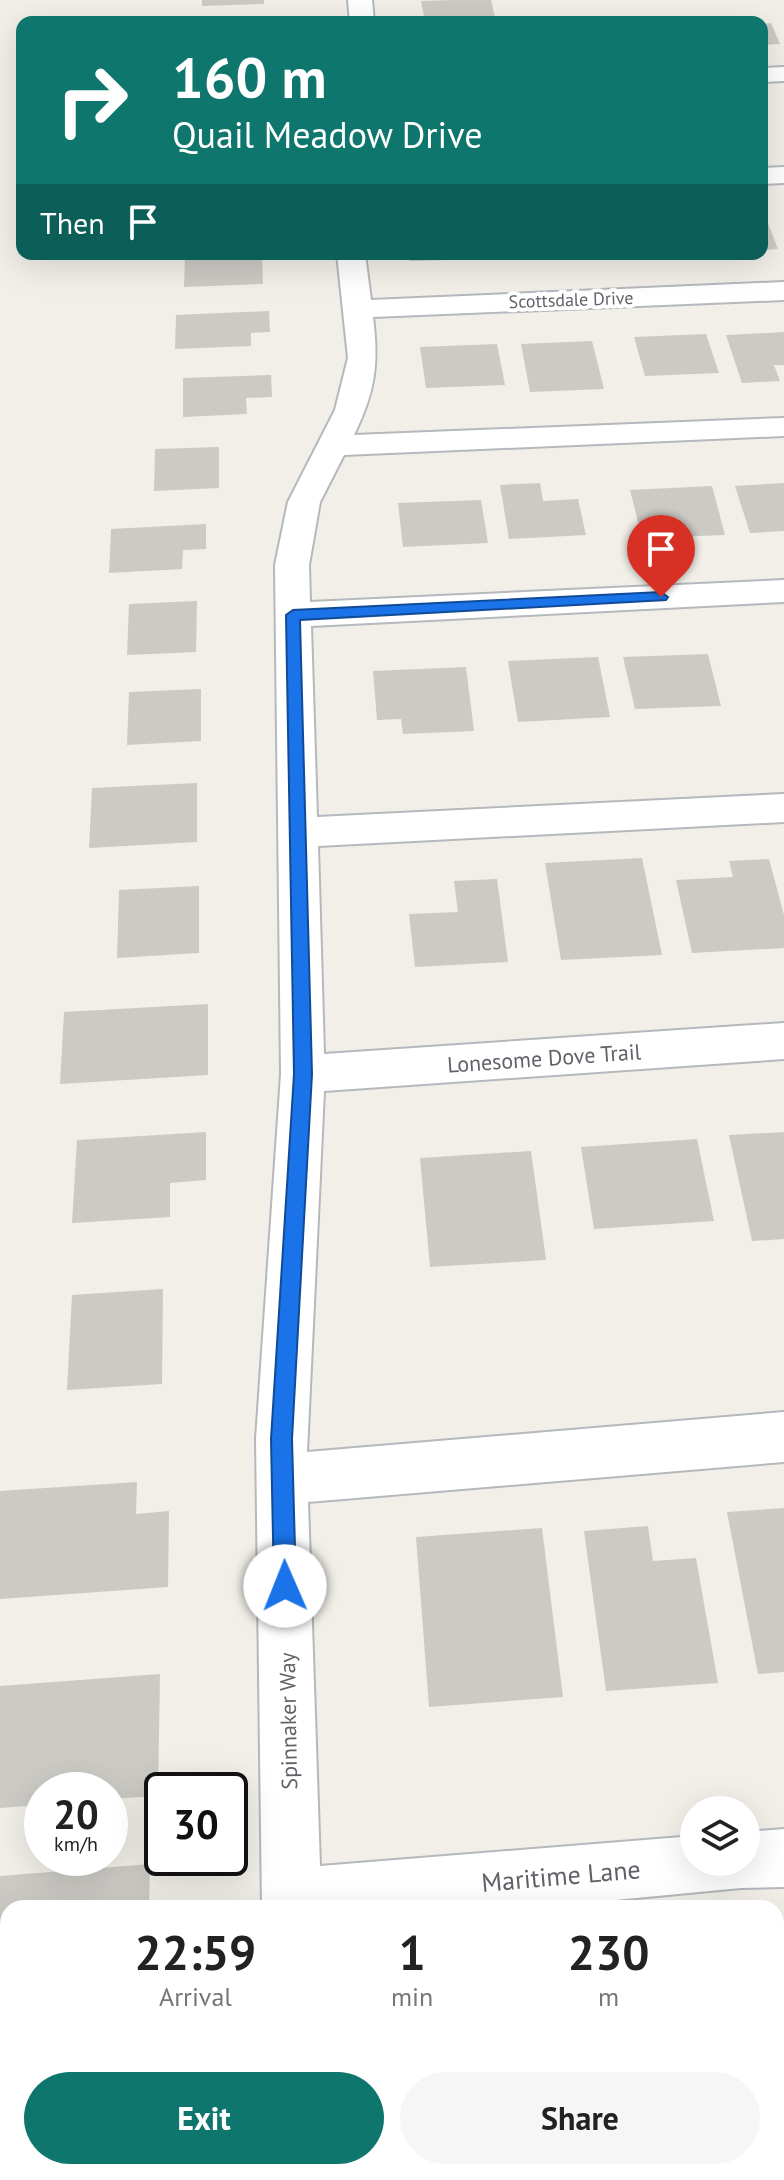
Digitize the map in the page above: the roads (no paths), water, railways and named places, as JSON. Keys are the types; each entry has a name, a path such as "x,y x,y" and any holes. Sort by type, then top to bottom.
{"street":[{"name":"Spinnaker Way","path":"292,1900 281,1439 303,1074 292,565 304,502 351,410 363,358 352,260"},
{"name":"Scottsdale Drive","path":"358,309 784,291"},
{"path":"332,446 784,427"},
{"path":"293,615 784,591"},
{"path":"299,832 784,808"},
{"name":"Lonesome Dove Trail","path":"303,1074 784,1041"},
{"path":"282,1479 784,1437"},
{"path":"760,1860 784,1858"},
{"name":"Maritime Lane","path":"324,1900 680,1867"}]}
